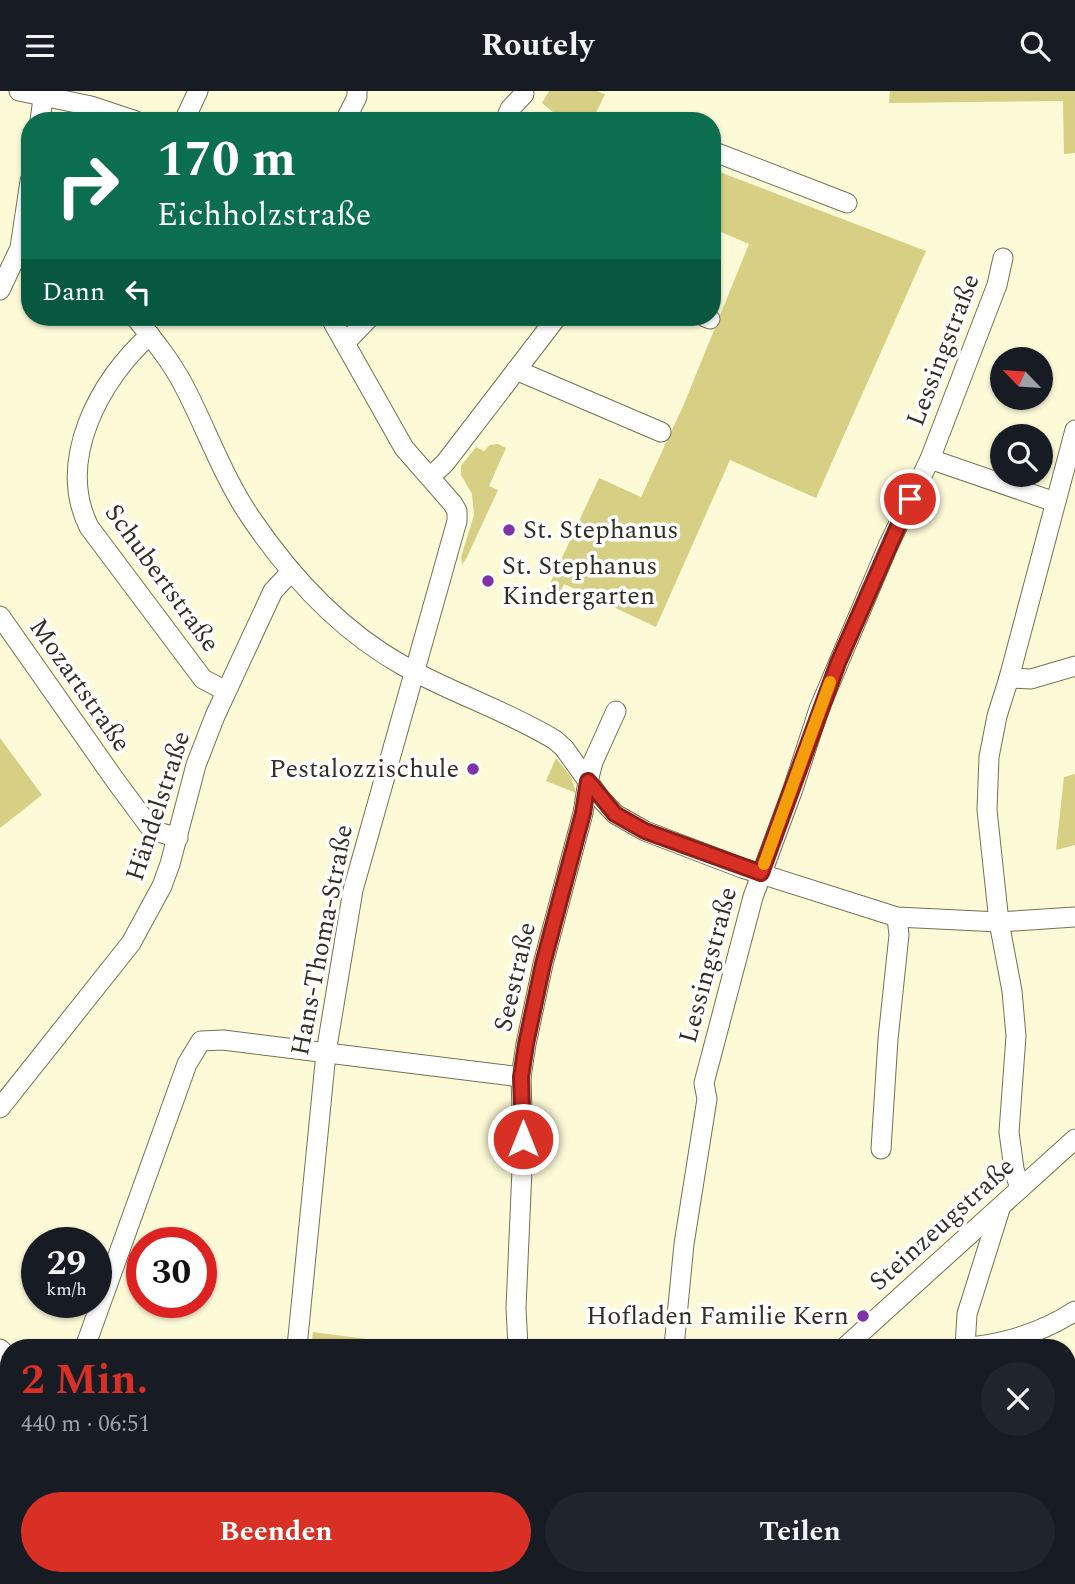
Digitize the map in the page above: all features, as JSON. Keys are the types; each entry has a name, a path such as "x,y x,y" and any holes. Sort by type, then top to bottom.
{"street":[{"path":"19,91 44,93 109,112"},
{"path":"188,112 198,91"},
{"path":"350,112 357,91"},
{"path":"41,112 44,93"},
{"path":"509,112 524,94"},
{"path":"721,154 847,203"},
{"path":"0,290 16,248 21,224"},
{"name":"Lessingstraße","path":"675,1339 684,1244 707,1100 704,1083 761,873 838,663 888,546 930,459 997,285 1003,258"},
{"path":"142,326 181,381 232,488 291,572 337,619 386,655 555,740 565,748 615,814 645,831 761,873 897,917 999,922 1075,917"},
{"name":"Hans-Thoma-Straße","path":"298,1339 326,1053 353,890 457,521 457,510 453,504 404,448 335,326"},
{"path":"345,343 361,326"},
{"path":"430,477 445,463 549,326"},
{"name":"Schubertstraße","path":"150,335 121,366 83,437 76,476 78,498 89,527 203,679 226,691"},
{"path":"516,370 661,432"},
{"path":"1020,1189 1009,1132 1016,1036 1012,991 999,922 987,810 997,716 1075,430"},
{"name":"Lessingstraße","path":"930,459 1055,502"},
{"name":"Händelstraße","path":"0,1108 131,943 162,886 178,838 196,765 226,691 273,591 291,572"},
{"name":"Mozartstraße","path":"0,616 152,830 178,838"},
{"path":"1009,678 1031,679 1075,666"},
{"name":"Seestraße","path":"518,1339 517,1280 523,1146 521,1077 543,964 583,813 588,781 593,762 616,711"},
{"path":"881,1149 888,1039 899,935 897,917"},
{"path":"89,1339 187,1064 201,1041 223,1040 521,1077"},
{"name":"Steinzeugstraße","path":"854,1339 1075,1139"},
{"path":"967,1339 967,1314 1000,1208"},
{"path":"1014,1339 1055,1324 1075,1311"}],"shaded area":[{"path":"549,91 597,91 605,94 596,112 553,112 542,103"},
{"path":"890,91 1075,91 1075,153 1064,154 1063,101 889,103"},
{"path":"721,172 926,251 816,498 730,460 656,627 564,584 554,605 543,599 599,478 641,497 684,404 716,326 721,326 721,313 749,244 721,232"},
{"path":"498,444 506,448 489,486 498,490 462,565 461,557 474,515 472,494 461,475 461,466 476,447 484,451 490,445"},
{"path":"0,738 42,795 0,828"},
{"path":"556,758 571,777 576,793 546,781"},
{"path":"1075,774 1075,845 1056,850 1064,777"},
{"path":"313,1332 367,1339 312,1339"}],"slow traffic":[{"path":"764,864 830,682"}],"place":[{"name":"St. Stephanus","path":"509,530"},
{"name":"St. Stephanus Kindergarten","path":"488,581"},
{"name":"Pestalozzischule","path":"473,769"},
{"name":"Hofladen Familie Kern","path":"863,1316"}],"route":[{"path":"523,1139 521,1077 526,1044 543,964 583,813 588,781 615,814 645,831 761,873 793,789 819,709 910,499"}]}
